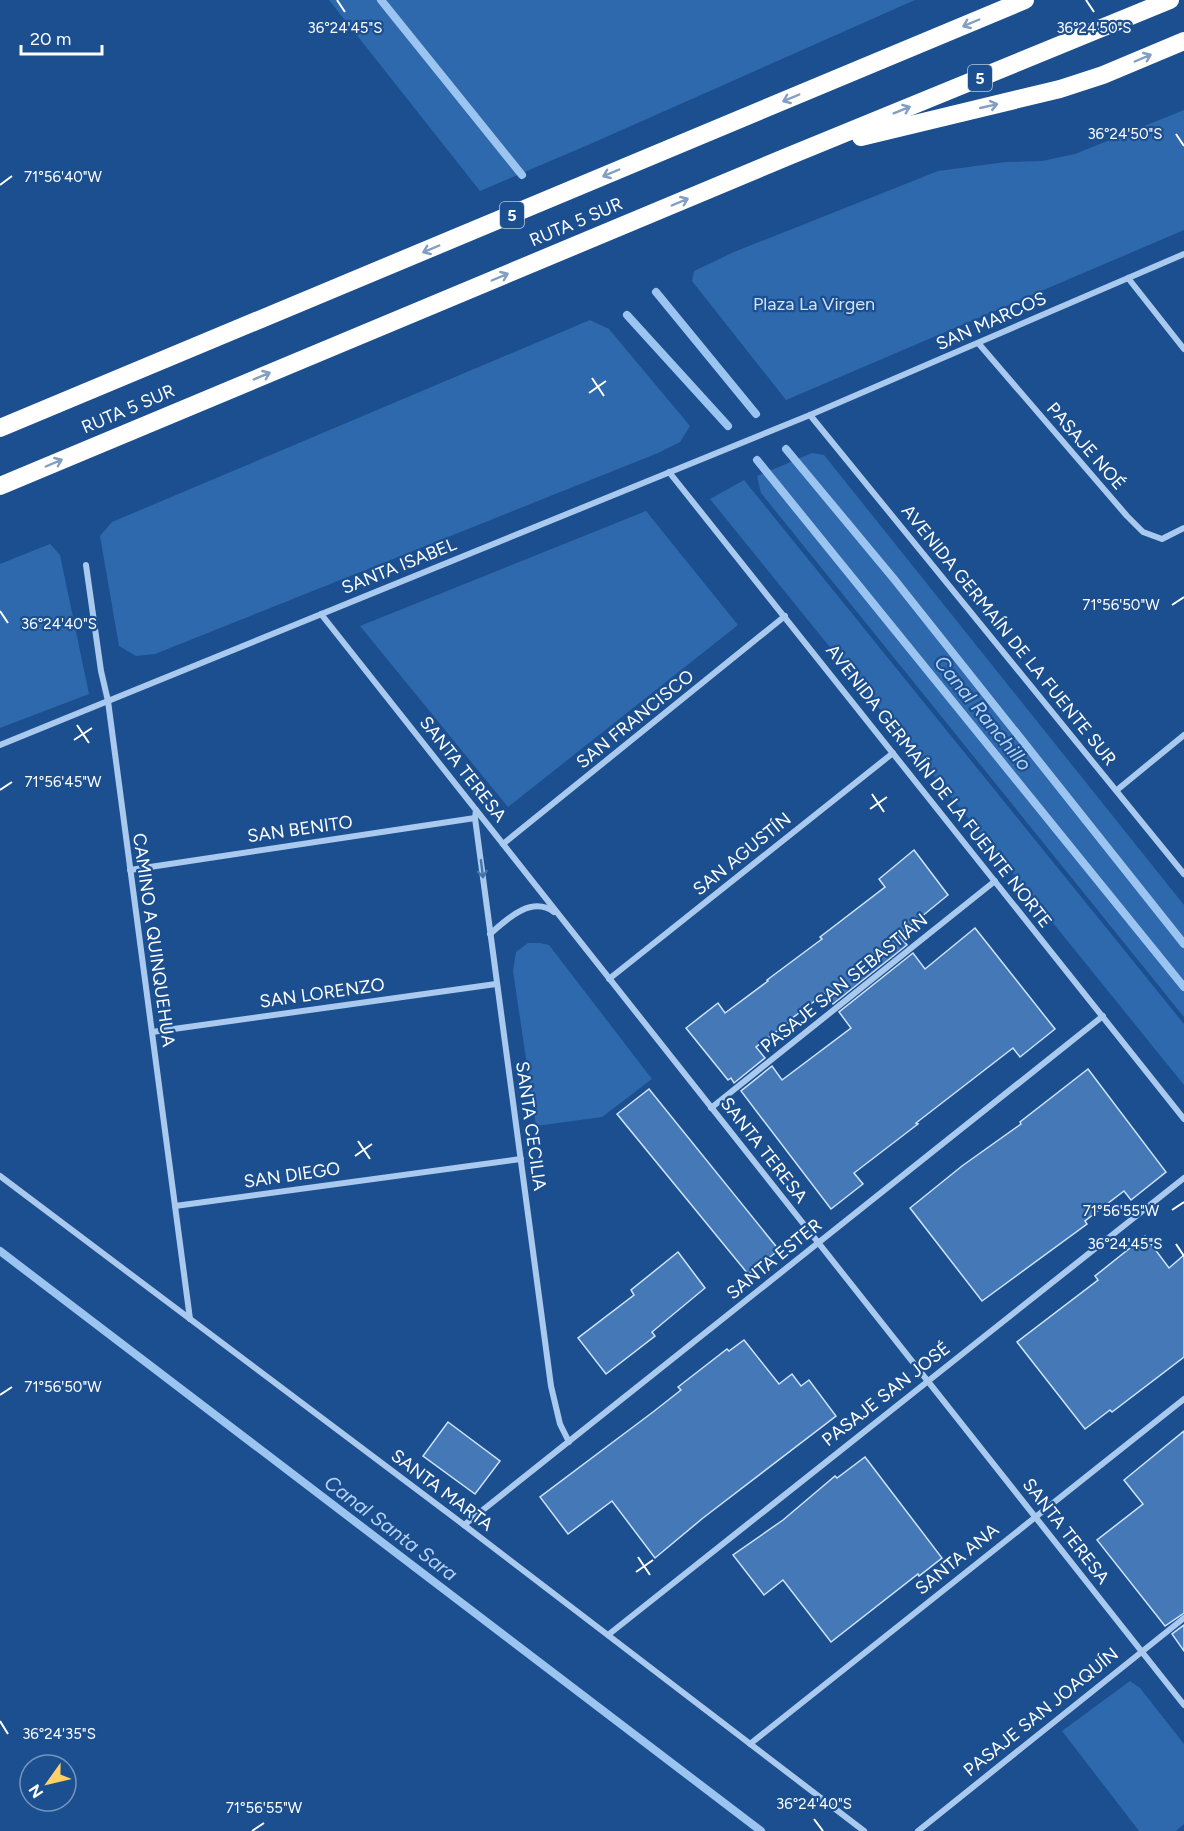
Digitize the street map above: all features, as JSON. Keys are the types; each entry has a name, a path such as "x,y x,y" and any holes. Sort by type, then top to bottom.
{"highway":[{"name":"RUTA 5 SUR","path":"0,429 1025,0"},
{"name":"RUTA 5 SUR","path":"0,486 789,156 1170,0"},
{"path":"789,156 897,127 1060,89 1103,75 1184,41"}],"street":[{"name":"SAN MARCOS","path":"810,415 1184,254"},
{"path":"1128,278 1184,349"},
{"name":"PASAJE NOÉ","path":"979,344 1143,532 1162,539 1184,528"},
{"name":"SANTA ISABEL","path":"0,745 810,415"},
{"name":"AVENIDA GERMAÍN DE LA FUENTE SUR","path":"810,415 1184,874"},
{"name":"AVENIDA GERMAÍN DE LA FUENTE NORTE","path":"669,472 1184,1119"},
{"name":"CAMINO A QUINQUEHUA","path":"86,565 101,671 108,701 190,1319"},
{"name":"SANTA TERESA","path":"321,614 476,814 503,844 1184,1705"},
{"name":"SAN FRANCISCO","path":"503,844 785,616"},
{"path":"1117,790 1184,735"},
{"name":"SAN AGUSTÍN","path":"609,979 893,753"},
{"name":"SAN BENITO","path":"130,870 476,814"},
{"name":"SANTA CECILIA","path":"476,814 489,934 552,1386 560,1424 569,1442"},
{"name":"PASAJE SAN SEBASTIÁN","path":"711,1108 995,881"},
{"path":"489,934 514,913 525,908 549,908 559,915"},
{"name":"SAN LORENZO","path":"152,1032 496,984"},
{"name":"SANTA ESTER","path":"464,1526 1103,1016"},
{"name":"SAN DIEGO","path":"175,1206 521,1159"},
{"name":"SANTA MARTA","path":"0,1176 864,1831"},
{"name":"PASAJE SAN JOSÉ","path":"608,1635 1184,1178"},
{"name":"SANTA ANA","path":"750,1744 1184,1400"},
{"name":"PASAJE SAN JOAQUÍN","path":"918,1831 1184,1618"}],"green space":[{"path":"329,0 915,0 480,191"},
{"name":"Plaza La Virgen","path":"1184,110 1184,230 786,400 692,281 694,271 734,252 938,171 1006,162 1042,161 1075,154"},
{"path":"590,320 609,329 690,426 680,442 658,453 155,654 136,656 119,646 100,536 112,522"},
{"path":"812,453 824,455 1184,905 1184,1017 761,493 757,476"},
{"path":"744,480 1184,1024 1184,1085 710,499"},
{"path":"646,511 738,625 508,807 360,626"},
{"path":"50,544 60,555 89,694 0,728 0,564"},
{"path":"528,943 549,945 652,1079 602,1117 536,1126 513,971 516,952"},
{"path":"1130,1681 1140,1688 1184,1744 1184,1824 1176,1831 1139,1831 1062,1731"}],"building":[{"path":"914,850 948,895 899,935 907,945 833,1004 824,994 756,1047 765,1058 734,1083 731,1078 728,1080 686,1028 718,1003 725,1013 822,939 820,937 885,887 879,879"},
{"path":"975,928 1055,1029 1020,1057 1013,1048 916,1123 918,1124 854,1173 863,1184 831,1209 741,1091 772,1066 782,1080 851,1028 839,1012 913,953 925,969"},
{"path":"1088,1069 1166,1172 1131,1200 1124,1191 1085,1221 1087,1224 982,1301 910,1208 962,1166 1021,1124 1020,1122"},
{"path":"649,1089 779,1250 748,1274 617,1114"},
{"path":"1145,1236 1169,1268 1184,1255 1184,1357 1112,1412 1110,1410 1085,1429 1017,1342 1098,1280 1095,1276"},
{"path":"678,1252 705,1288 652,1332 655,1336 606,1374 578,1338 634,1295 631,1290"},
{"path":"744,1340 779,1384 792,1374 801,1386 809,1380 836,1416 703,1518 655,1558 612,1501 568,1534 540,1497 681,1390 678,1387 727,1349 729,1351"},
{"path":"448,1422 500,1461 475,1494 423,1456"},
{"path":"1184,1431 1184,1613 1165,1626 1097,1540 1143,1504 1124,1480"},
{"path":"865,1457 942,1558 831,1642 783,1580 764,1595 733,1555 783,1520 835,1476 837,1478"},
{"path":"1184,1625 1184,1651 1172,1634"}],"waterway":[{"path":"381,0 522,175"},
{"path":"656,292 756,414"},
{"name":"Canal Ranchillo","path":"627,315 728,426"},
{"path":"786,449 894,579 1184,944"},
{"name":"Canal Ranchillo","path":"757,460 1184,987"},
{"name":"Canal Santa Sara","path":"0,1251 761,1831"}]}
